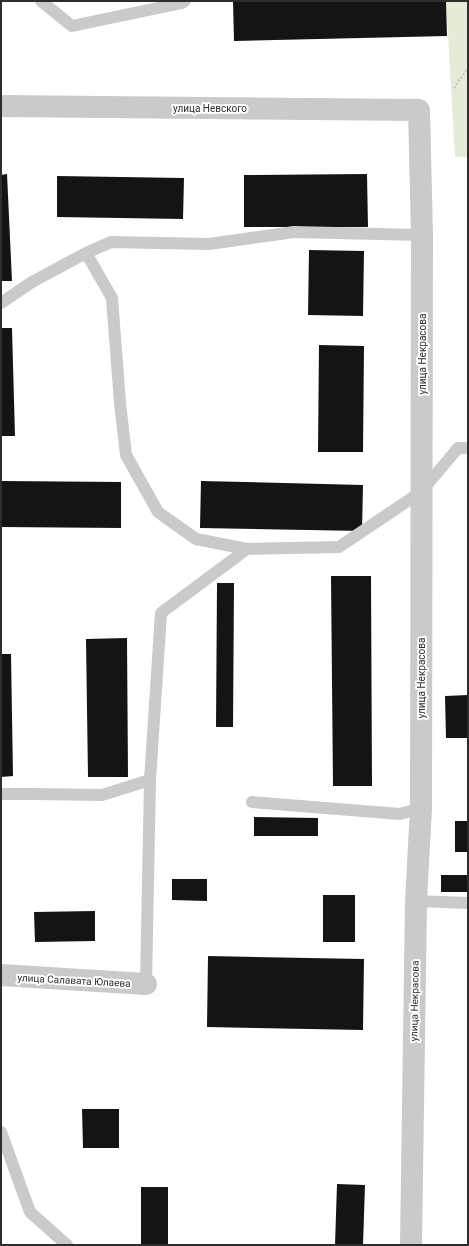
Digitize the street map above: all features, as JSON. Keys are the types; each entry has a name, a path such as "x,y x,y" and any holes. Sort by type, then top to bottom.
{"street":[{"name":"улица Невского","path":"1,106 419,110"},
{"name":"улица Некрасова","path":"411,1245 416,901 421,808 422,235 419,110"},
{"name":"улица Салавата Юлаева","path":"1,975 146,984"}],"lane":[{"path":"41,1 72,26 182,3 185,1"},
{"path":"1,303 32,282 111,242 209,244 294,232 422,235"},
{"path":"86,254 112,298 120,402 126,454 158,512 196,540 247,549 339,546 421,492 458,448 468,448"},
{"path":"146,984 150,780 161,613 247,549"},
{"path":"1,794 102,795 150,780"},
{"path":"252,802 400,814 421,808"},
{"path":"416,901 468,903"},
{"path":"1,1132 30,1212 67,1245"}],"path":[{"path":"454,88 468,68"}],"green space":[{"path":"446,1 468,1 468,157 455,157"}],"building":[{"path":"233,1 446,1 447,36 234,41"},
{"path":"7,174 12,281 1,281 1,175"},
{"path":"367,174 368,227 244,227 244,175"},
{"path":"57,176 184,178 183,219 57,217"},
{"path":"309,250 364,251 363,316 308,315"},
{"path":"1,328 12,328 15,436 1,436"},
{"path":"319,345 364,346 363,452 318,452"},
{"path":"1,481 121,482 121,528 1,527"},
{"path":"201,481 363,485 362,531 200,528"},
{"path":"331,576 371,576 372,786 333,786"},
{"path":"217,583 234,583 233,727 216,727"},
{"path":"127,638 128,777 88,777 86,639"},
{"path":"1,654 11,654 13,776 1,777"},
{"path":"468,695 468,738 446,738 445,696"},
{"path":"254,817 318,818 318,836 254,836"},
{"path":"455,821 468,821 468,852 455,852"},
{"path":"441,875 468,875 468,892 441,892"},
{"path":"172,879 207,879 207,901 172,900"},
{"path":"323,895 355,895 355,942 323,942"},
{"path":"95,911 95,941 35,942 34,912"},
{"path":"208,956 364,959 363,1030 207,1027"},
{"path":"82,1109 119,1109 119,1148 83,1148"},
{"path":"337,1184 365,1185 363,1245 335,1245"},
{"path":"141,1187 168,1187 168,1245 141,1245"}]}
